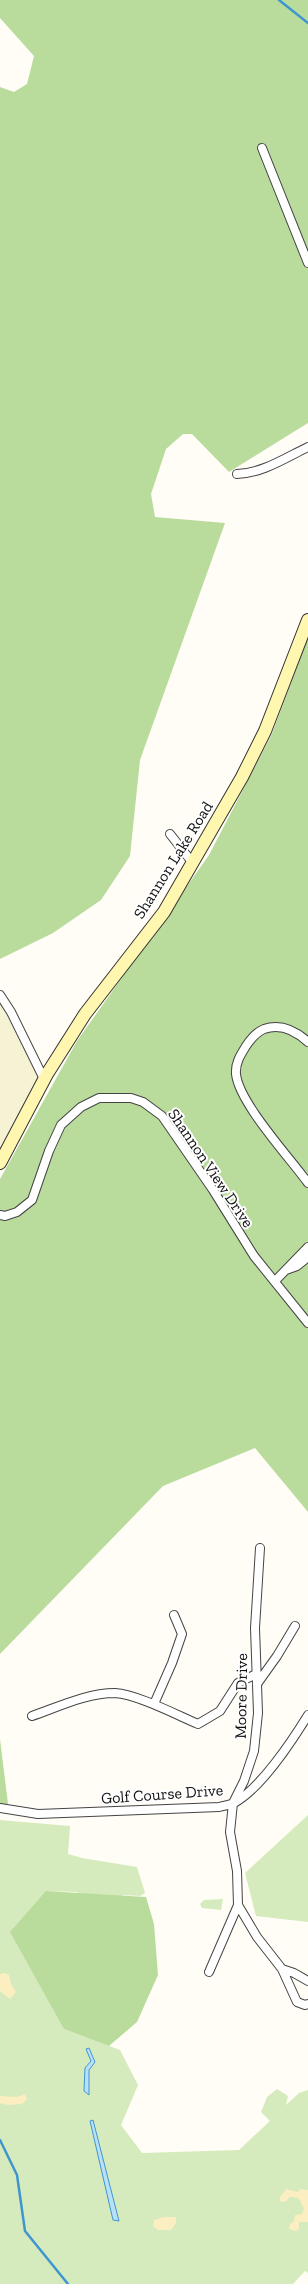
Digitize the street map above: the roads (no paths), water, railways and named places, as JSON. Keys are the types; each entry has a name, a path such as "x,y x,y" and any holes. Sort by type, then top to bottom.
{"main road":[{"name":"Shannon Lake Road","path":"0,1163 44,1079 85,1014 164,912 242,777 265,731 308,620"}],"street":[{"path":"262,148 308,263"},
{"path":"237,474 257,472 308,446"},
{"path":"170,834 192,862"},
{"path":"0,995 11,1012 44,1079"},
{"path":"308,1042 299,1033 285,1028 271,1027 262,1030 249,1041 239,1057 236,1074 244,1096 259,1119 308,1183"},
{"name":"Shannon View Drive","path":"0,1215 5,1216 17,1212 32,1200 49,1151 61,1125 76,1111 99,1098 131,1098 143,1102 162,1116 214,1190 254,1256 308,1323"},
{"path":"275,1281 308,1248"},
{"path":"285,1270 298,1266 308,1257"},
{"name":"Moore Drive","path":"260,1548 255,1628 258,1713 254,1751 244,1782 233,1803 230,1832 237,1872 238,1905 257,1937 282,1969 297,2002 305,2005 308,2004"},
{"path":"154,1704 172,1663 182,1634 174,1615"},
{"path":"257,1684 277,1656 295,1626"},
{"path":"32,1716 96,1695 116,1693 154,1704 198,1724 220,1711 238,1683 256,1674"},
{"name":"Golf Course Drive","path":"0,1808 38,1814 218,1807 233,1803 251,1790 285,1750 308,1715"},
{"path":"209,1972 238,1905"},
{"name":"Moore Drive","path":"282,1969 294,1973 308,1981"}],"water":[{"path":"89,2048 95,2062 89,2070 89,2095 84,2091 85,2068 91,2061 86,2049"},
{"path":"93,2120 119,2221 113,2220 90,2121"}],"waterway":[{"path":"279,0 308,23"},
{"path":"0,2140 17,2175 25,2231 68,2284"}]}
